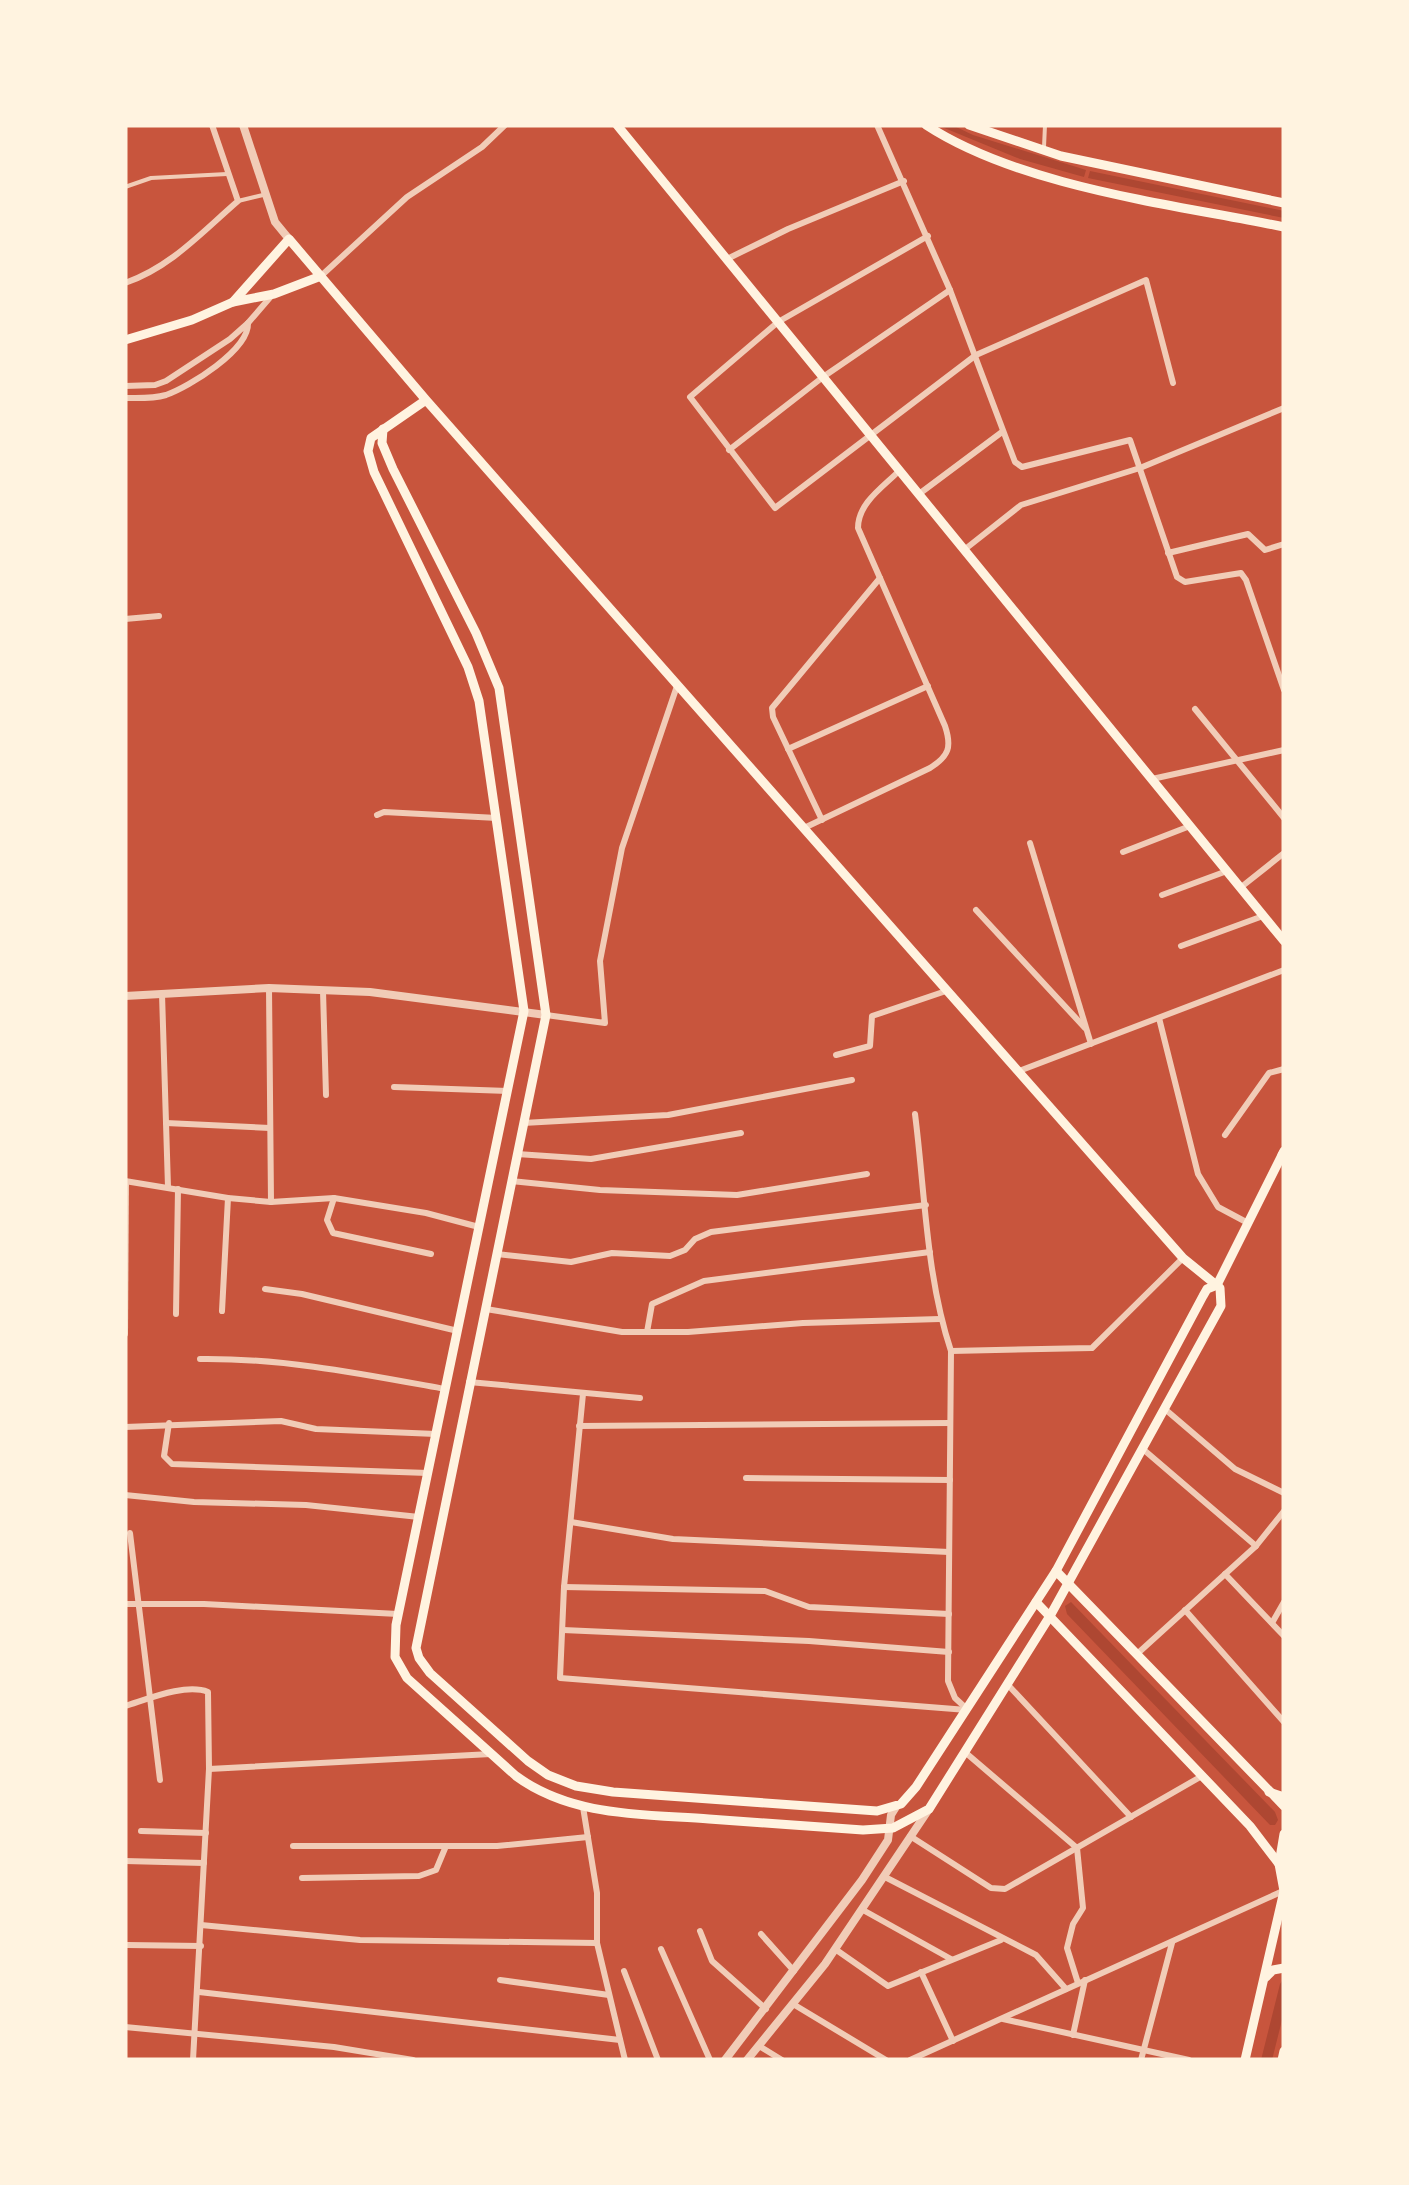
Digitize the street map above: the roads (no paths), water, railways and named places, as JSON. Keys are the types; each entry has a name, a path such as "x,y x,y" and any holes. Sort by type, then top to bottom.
{"main road":[{"path":"617,125 1283,938"},
{"path":"926,125 979,153 1048,177 1284,227"},
{"path":"969,125 1044,152 1284,203"},
{"path":"233,302 289,240 1184,1258 1217,1285 1222,1294 1221,1306 1166,1410 1009,1686 925,1812 890,1828 874,1830 582,1807 536,1789 492,1754 404,1674 394,1649 398,1614 524,1011 484,720 468,667 370,464 369,440 426,400"},
{"path":"125,340 321,276"},
{"path":"384,429 386,455 481,644 499,688 546,1015 417,1633 417,1653 430,1673 528,1761 548,1775 576,1786 876,1811 906,1800"},
{"path":"925,1812 914,1817 906,1814 903,1806 1056,1571 1203,1296 1217,1285 1283,1152"},
{"path":"1056,1571 1284,1806"},
{"path":"1036,1602 1250,1826 1279,1864"},
{"path":"1269,1792 1284,1797"},
{"path":"874,1830 882,1821 876,1811"},
{"path":"1245,2060 1284,1891 1279,1864 1284,1834"},
{"path":"1266,1977 1273,1970 1284,1968"},
{"path":"1282,2060 1284,2051"}],"street":[{"path":"212,125 238,201"},
{"path":"243,125 275,222 289,240"},
{"path":"321,276 408,198 505,125"},
{"path":"877,125 950,290 1011,456 1022,467 1130,440 1177,577 1184,582 1241,574 1284,690"},
{"path":"1044,152 1045,125"},
{"path":"125,187 152,178 227,174"},
{"path":"727,260 788,229 904,182"},
{"path":"125,283 144,277 177,257 238,201 265,194"},
{"path":"928,236 778,322 690,397 775,508 976,355 1146,280 1173,382"},
{"path":"729,450 823,377 950,290"},
{"path":"125,386 156,386 166,381 230,339 274,294"},
{"path":"125,398 150,398 175,391 237,351 248,332 248,323"},
{"path":"964,550 1021,505 1140,468 1284,408"},
{"path":"918,494 1002,432"},
{"path":"804,828 930,768 946,756 950,746 860,532 858,518 865,506 900,471"},
{"path":"1168,554 1248,534 1265,550 1284,544"},
{"path":"822,820 773,718 772,708 880,578"},
{"path":"125,618 158,616"},
{"path":"125,996 269,988 370,992 605,1023 600,961 622,848 678,685"},
{"path":"788,750 928,686"},
{"path":"1195,709 1284,818"},
{"path":"1151,779 1284,750"},
{"path":"377,815 384,812 499,818"},
{"path":"1123,852 1190,826"},
{"path":"1030,842 1091,1044"},
{"path":"1240,888 1284,853"},
{"path":"1162,896 1226,871"},
{"path":"976,910 1086,1028"},
{"path":"1180,946 1264,916"},
{"path":"1019,1071 1284,970"},
{"path":"269,988 272,1202"},
{"path":"323,991 326,1095"},
{"path":"836,1055 870,1046 872,1016 948,991"},
{"path":"162,994 168,1187"},
{"path":"1159,1018 1198,1174 1218,1207 1248,1223"},
{"path":"1225,1136 1268,1073 1284,1070"},
{"path":"524,1123 668,1114 852,1080"},
{"path":"394,1087 508,1091"},
{"path":"915,1114 940,1319 951,1351 950,1687 968,1710"},
{"path":"166,1123 270,1128"},
{"path":"517,1154 591,1159 741,1134"},
{"path":"511,1181 600,1190 737,1195 867,1174"},
{"path":"125,1334 126,1181 272,1202 284,1198 334,1198 426,1213 479,1227"},
{"path":"176,1314 178,1189"},
{"path":"222,1311 228,1198"},
{"path":"334,1198 328,1220 333,1234 431,1254"},
{"path":"496,1254 571,1262 612,1253 670,1256 711,1232 926,1205"},
{"path":"646,1332 652,1304 704,1282 930,1252"},
{"path":"951,1351 1092,1348 1184,1258"},
{"path":"265,1289 458,1330"},
{"path":"484,1309 622,1332 940,1319"},
{"path":"200,1360 246,1358 332,1367 445,1389"},
{"path":"469,1382 640,1398"},
{"path":"584,1394 564,1587 560,1678 968,1710"},
{"path":"1166,1410 1235,1469 1284,1493"},
{"path":"125,1427 280,1422 316,1429 436,1434"},
{"path":"579,1426 950,1423"},
{"path":"169,1424 164,1456 172,1464 428,1473"},
{"path":"1144,1450 1256,1546"},
{"path":"746,1478 950,1480"},
{"path":"125,1495 194,1502 306,1505 419,1517"},
{"path":"1137,1654 1256,1546 1284,1511"},
{"path":"571,1522 673,1539 949,1552"},
{"path":"130,1533 160,1780"},
{"path":"1224,1574 1284,1636"},
{"path":"564,1587 765,1591 809,1607 949,1614"},
{"path":"1272,1623 1284,1602"},
{"path":"125,1604 398,1614"},
{"path":"1185,1610 1284,1722"},
{"path":"563,1630 809,1641 949,1652"},
{"path":"1009,1686 1131,1817"},
{"path":"125,1706 192,1690 204,1688 208,1692 209,1769 193,2060"},
{"path":"966,1753 1078,1848 1083,1908 1067,1948 1082,1982 1073,2035"},
{"path":"209,1769 492,1754"},
{"path":"910,1836 996,1889 1011,1887 1202,1776"},
{"path":"725,2060 795,1972 888,1840 891,1812 896,1806"},
{"path":"582,1807 597,1893 597,1942 625,2060"},
{"path":"747,2060 844,1937 925,1812"},
{"path":"141,1832 206,1833"},
{"path":"293,1846 496,1846 588,1837"},
{"path":"302,1878 419,1876 436,1870 446,1846"},
{"path":"125,1862 204,1863"},
{"path":"885,1877 1036,1955 1066,1989"},
{"path":"910,2060 1284,1891"},
{"path":"863,1910 951,1960"},
{"path":"202,1925 360,1940 597,1942"},
{"path":"829,1926 841,1926 844,1937"},
{"path":"700,1932 712,1962 766,2009"},
{"path":"761,1934 795,1972"},
{"path":"835,1949 888,1986 1002,1940"},
{"path":"1142,2060 1172,1942"},
{"path":"128,1945 201,1946"},
{"path":"660,1949 710,2060"},
{"path":"624,1971 658,2060"},
{"path":"921,1972 953,2040"},
{"path":"500,1980 609,1994"},
{"path":"199,1992 620,2040"},
{"path":"793,2004 886,2060"},
{"path":"1002,2019 1188,2060"},
{"path":"125,2027 334,2047 413,2060"},
{"path":"759,2046 782,2060"}]}
